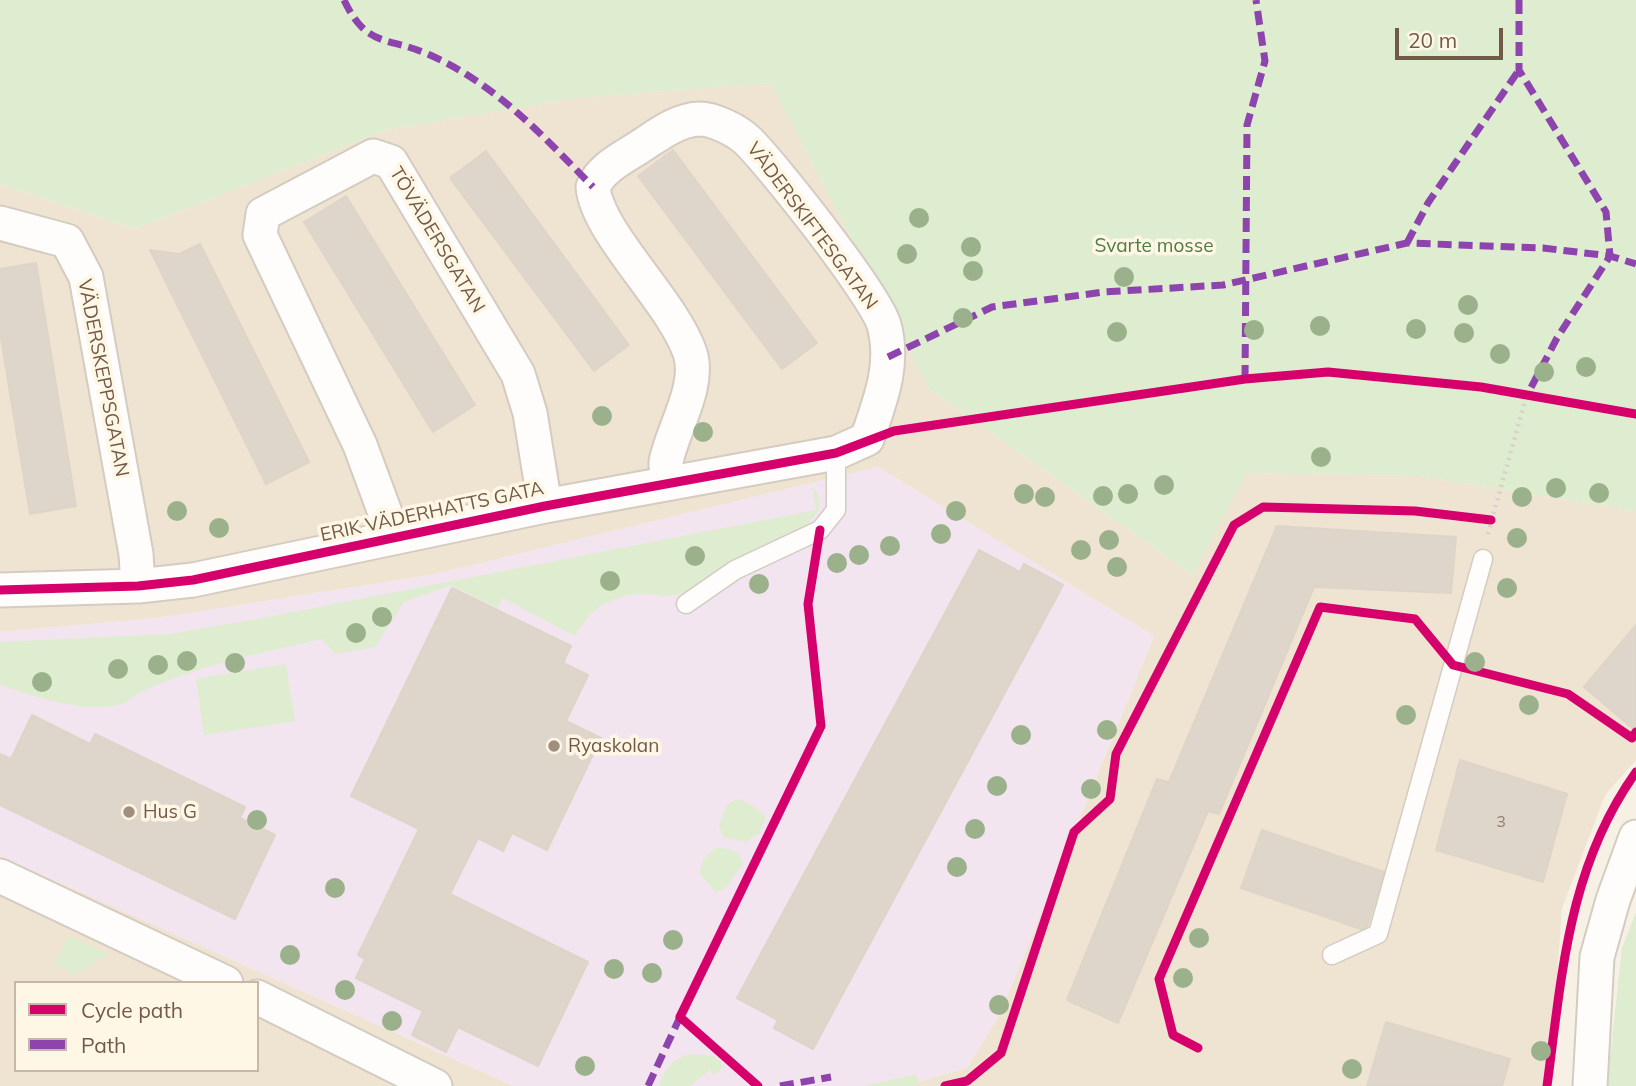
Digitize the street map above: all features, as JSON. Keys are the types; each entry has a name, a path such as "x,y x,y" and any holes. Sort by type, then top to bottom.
{"street":[{"name":"VÄDERSKIFTESGATAN","path":"669,483 666,463 683,415 691,373 691,355 678,327 600,211 593,187 604,170 670,127 698,119 723,125 745,138 765,159 852,274 884,323 888,357 886,386 867,439"},
{"name":"TÖVÄDERSGATAN","path":"394,537 360,445 260,235 263,214 373,156 391,162 518,374 530,413 545,506"},
{"name":"VÄDERSKEPPSGATAN","path":"0,223 67,241 86,277 136,554 138,586"},
{"name":"ERIK VÄDERHATTS GATA","path":"0,590 138,586 193,580 545,506 836,453 867,439"},
{"path":"1591,1086 1597,957 1613,900 1636,837"},
{"path":"0,876 222,981"},
{"path":"259,998 435,1086"}],"lane":[{"path":"686,604 735,570 820,530 836,510 836,453"},
{"path":"1332,954 1378,934 1483,559"}],"path":[{"path":"1483,559 1526,397"}],"shaded area":[{"path":"771,83 929,389 1193,575 1245,473 1419,476 1636,511 1636,760 1605,795 1562,908 1549,1086 902,1086 967,1068 1001,1012 1154,636 878,467 431,575 158,618 0,632 0,184 135,229 386,130 578,98"},
{"name":"Ryaskolan","path":"878,467 1154,636 1001,1012 967,1068 902,1086 514,1086 0,856 0,632 158,618 431,575"},
{"path":"0,856 514,1086 0,1086"}],"green space":[{"name":"Svarte mosse","path":"0,0 1636,0 1636,511 1419,476 1246,473 1193,575 929,389 771,83 578,98 386,130 135,229 0,184"},
{"path":"812,486 819,500 816,514 805,526 770,546 723,567 677,595 634,594 607,602 591,614 575,636 503,598 497,608 451,585 404,602 375,647 335,654 322,639 186,674 142,691 122,704 108,707 77,706 0,685 0,642 171,634 263,618 816,510"},
{"path":"286,664 295,721 204,735 196,679"},
{"path":"737,799 752,805 766,817 759,833 746,842 723,837 719,825 727,805"},
{"path":"715,848 732,850 739,855 743,863 725,889 715,892 700,873 702,861"},
{"path":"1636,912 1636,1086 1607,1086 1622,948"},
{"path":"68,936 110,954 73,975 54,964"},
{"path":"689,1054 714,1056 721,1061 721,1070 714,1075 710,1070 690,1086 659,1086 670,1066"},
{"path":"916,1074 919,1084 912,1086 865,1086"}],"building":[{"path":"673,150 817,343 782,369 638,176"},
{"path":"486,151 629,345 594,371 450,178"},
{"path":"346,196 475,405 433,432 304,222"},
{"path":"200,244 309,462 266,484 150,250 179,254"},
{"path":"36,263 76,506 30,514 0,332 0,269"},
{"path":"1277,526 1456,537 1451,593 1314,587 1219,814 1208,811 1118,1023 1067,1000 1157,779 1169,782"},
{"path":"979,550 1020,572 1024,564 1063,585 813,1049 774,1028 778,1020 737,998"},
{"path":"452,588 571,646 563,663 588,675 566,721 601,738 547,850 512,833 503,851 478,838 450,894 588,962 538,1066 458,1027 446,1052 412,1035 423,1011 356,978 365,959 358,955 419,829 351,796"},
{"path":"1636,625 1636,731 1584,687"},
{"name":"Hus G","path":"32,715 90,744 95,734 245,807 240,818 275,835 235,919 0,805 0,754 11,759"},
{"path":"1460,760 1567,794 1543,882 1436,850"},
{"path":"1262,830 1384,872 1367,927 1361,929 1241,888"},
{"path":"1386,1022 1510,1059 1502,1086 1367,1086"}],"marked path":[{"path":"344,0 361,27 370,34 430,55 477,81 518,113 593,187"},
{"path":"1245,379 1247,125 1265,61 1256,0"},
{"path":"1519,0 1519,70 1606,212 1610,256 1557,338 1526,397"},
{"path":"1407,243 1428,203 1519,70"},
{"path":"888,357 992,307 1104,292 1223,285 1407,243 1543,248 1610,256 1636,264"},
{"path":"648,1086 680,1017"},
{"path":"780,1086 831,1077"}],"cycle path":[{"path":"0,590 138,586 193,580 545,506 836,453 894,431 1245,379 1328,372 1481,387 1636,414"},
{"path":"945,1086 967,1081 1001,1053 1074,832 1110,799 1116,754 1234,525 1263,507 1415,511 1491,520"},
{"path":"758,1086 680,1017 821,726 808,604 820,530"},
{"path":"1198,1048 1173,1035 1159,979 1320,607 1415,619 1453,665 1568,694 1632,738 1636,732"},
{"path":"1547,1086 1564,963 1582,884 1613,808 1636,772"}],"place":[{"name":"Ryaskolan","path":"554,746"},
{"name":"Hus G","path":"129,812"}]}
